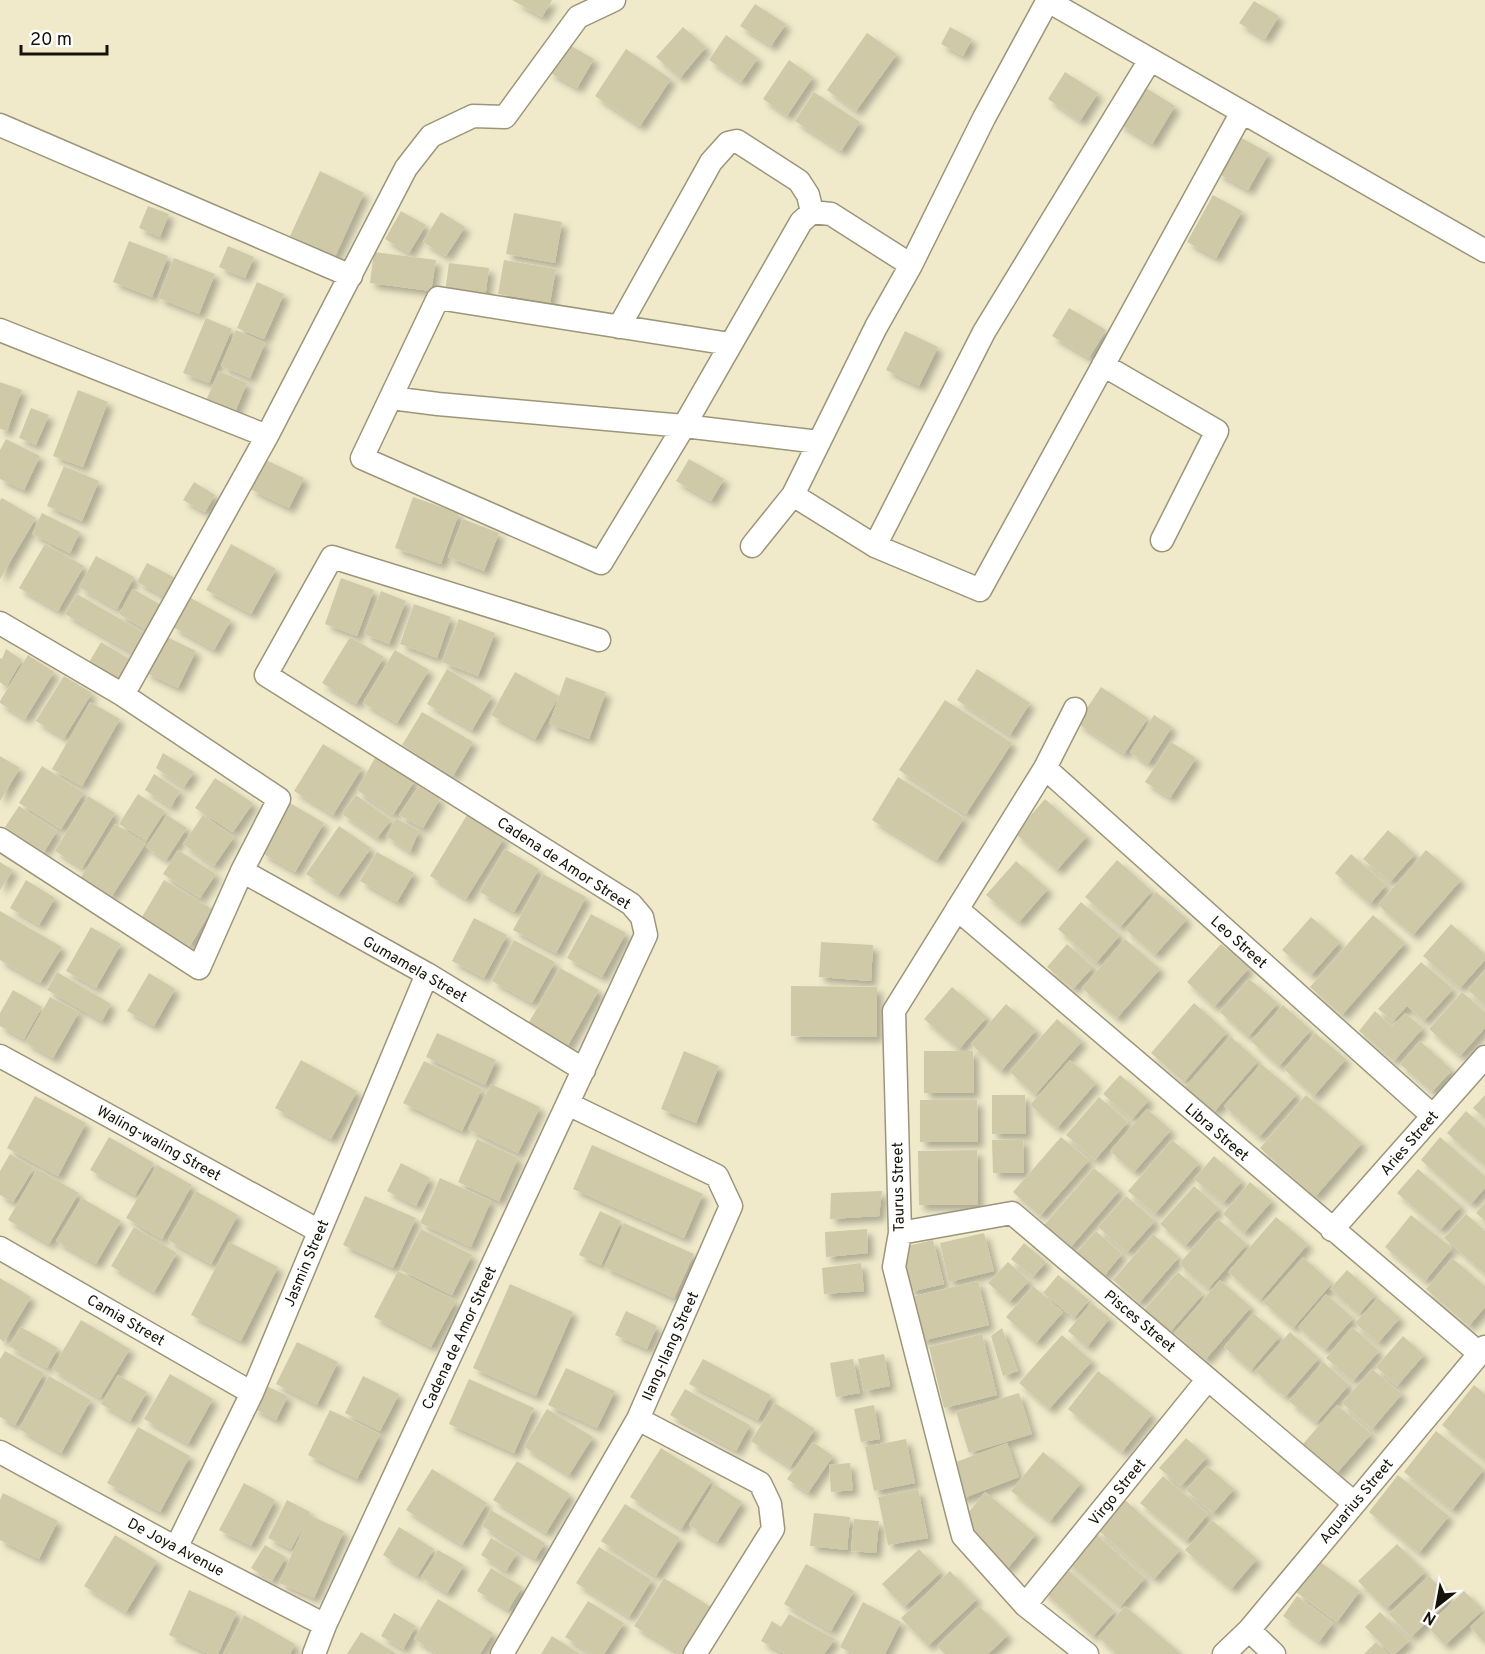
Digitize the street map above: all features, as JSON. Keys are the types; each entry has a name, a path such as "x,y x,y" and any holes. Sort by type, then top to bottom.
{"street":[{"path":"123,695 267,436 406,168 431,136 473,116 505,117 578,17 614,0"},
{"path":"752,546 793,495 876,327 912,265 984,118 1048,1 1485,251"},
{"path":"875,546 984,332 1150,60"},
{"path":"793,495 875,546 980,590 1242,112"},
{"path":"0,125 351,276"},
{"path":"619,327 711,162 728,143 737,141 799,181 808,195 812,212"},
{"path":"730,344 438,298 362,458 601,563 684,426 801,222 812,212 831,214 912,265"},
{"path":"0,330 267,436"},
{"path":"1103,365 1217,431 1162,540"},
{"path":"391,398 684,426 819,442"},
{"name":"Cadena de Amor Street","path":"325,1624 646,935 642,917 631,904 267,675 332,557 598,640"},
{"path":"0,623 123,695 279,799 242,872 199,968 0,839"},
{"name":"Taurus Street","path":"1075,709 1045,768 894,1011 900,1233 894,1267 963,1536 1025,1605 1087,1654"},
{"name":"Leo Street","path":"1045,768 1433,1116"},
{"name":"Gumamela Street","path":"242,872 427,974 584,1070"},
{"name":"Libra Street","path":"957,909 1332,1230 1482,1350"},
{"name":"Jasmin Street","path":"176,1548 252,1393 427,974"},
{"name":"Waling-waling Street","path":"0,1056 319,1231"},
{"name":"Aries Street","path":"1332,1230 1485,1057"},
{"name":"Ilang-Ilang Street","path":"502,1654 638,1419 731,1206 717,1176 568,1104"},
{"name":"Pisces Street","path":"900,1233 1012,1214 1354,1503"},
{"name":"Camia Street","path":"0,1248 252,1393"},
{"name":"Aquarius Street","path":"1224,1654 1249,1630 1482,1350"},
{"name":"Virgo Street","path":"1025,1605 1208,1379"},
{"path":"638,1419 760,1483 770,1504 773,1529 695,1654"},
{"name":"De Joya Avenue","path":"0,1452 176,1548 325,1624"},
{"path":"315,1654 325,1624"},
{"path":"1249,1630 1274,1654"}],"building":[{"path":"512,0 552,0 542,17"},
{"path":"1254,1 1279,16 1265,39 1239,23"},
{"path":"755,4 786,24 771,46 740,26"},
{"path":"683,27 706,47 680,78 656,57"},
{"path":"950,27 972,39 963,56 941,44"},
{"path":"867,33 897,54 856,111 827,90"},
{"path":"726,35 758,58 741,82 709,60"},
{"path":"566,43 594,59 577,88 549,72"},
{"path":"626,49 671,79 640,126 595,96"},
{"path":"789,60 813,77 787,116 763,99"},
{"path":"1065,72 1098,93 1080,121 1048,99"},
{"path":"1141,85 1175,106 1152,144 1118,123"},
{"path":"814,92 860,122 841,151 795,121"},
{"path":"1238,136 1269,153 1248,190 1217,173"},
{"path":"320,171 364,193 335,257 290,236"},
{"path":"1213,195 1242,211 1216,258 1187,242"},
{"path":"148,206 169,214 160,237 139,228"},
{"path":"401,211 426,225 409,253 385,239"},
{"path":"441,212 465,227 446,256 423,242"},
{"path":"514,213 562,222 555,263 506,254"},
{"path":"129,241 168,256 152,297 113,282"},
{"path":"228,246 254,257 245,278 219,267"},
{"path":"374,252 436,260 431,291 370,283"},
{"path":"174,258 215,274 199,314 158,298"},
{"path":"504,260 556,269 550,303 498,294"},
{"path":"449,263 489,268 485,298 445,292"},
{"path":"257,282 284,294 264,339 237,328"},
{"path":"1069,308 1106,330 1089,358 1052,336"},
{"path":"206,318 232,329 209,383 183,373"},
{"path":"236,330 265,343 250,378 221,366"},
{"path":"905,331 938,347 919,386 886,370"},
{"path":"219,371 247,383 233,417 204,405"},
{"path":"0,382 22,390 7,431 0,429"},
{"path":"78,390 108,402 83,467 53,456"},
{"path":"31,408 49,415 36,445 19,438"},
{"path":"6,439 40,456 24,490 0,479 0,450"},
{"path":"264,459 304,478 289,508 250,489"},
{"path":"689,459 724,479 711,501 676,481"},
{"path":"64,466 99,481 82,521 47,506"},
{"path":"194,482 215,495 205,512 183,500"},
{"path":"413,497 459,513 441,564 395,548"},
{"path":"2,498 36,518 0,579 0,500"},
{"path":"42,513 80,532 70,553 32,534"},
{"path":"463,519 499,533 484,571 448,557"},
{"path":"45,544 84,566 58,611 19,588"},
{"path":"231,544 276,569 251,614 206,590"},
{"path":"96,556 134,577 117,609 79,587"},
{"path":"147,563 177,579 167,598 137,582"},
{"path":"341,578 374,590 357,636 325,624"},
{"path":"133,589 161,605 147,630 119,614"},
{"path":"381,591 406,601 389,644 364,634"},
{"path":"77,594 146,634 135,654 65,614"},
{"path":"189,597 231,620 214,650 173,627"},
{"path":"414,604 451,617 437,658 400,644"},
{"path":"459,619 495,633 478,676 442,662"},
{"path":"163,635 196,651 178,688 145,672"},
{"path":"350,637 384,657 356,704 322,683"},
{"path":"101,642 131,660 117,682 88,664"},
{"path":"6,649 22,660 6,687 0,682 0,658 2,659"},
{"path":"395,650 429,670 397,723 363,703"},
{"path":"28,655 54,672 25,719 0,701"},
{"path":"447,669 492,696 472,730 427,704"},
{"path":"977,669 1030,703 1010,735 957,700"},
{"path":"515,672 559,696 535,739 491,715"},
{"path":"64,676 92,693 64,738 36,721"},
{"path":"566,677 606,692 589,739 549,724"},
{"path":"1101,687 1148,718 1124,754 1077,723"},
{"path":"945,700 1012,743 966,814 899,770"},
{"path":"90,702 120,719 82,786 52,769"},
{"path":"422,712 473,742 453,776 402,745"},
{"path":"1154,715 1172,727 1148,764 1130,752"},
{"path":"1171,742 1196,758 1170,798 1145,782"},
{"path":"323,744 362,768 333,815 294,791"},
{"path":"163,753 194,772 184,787 156,768"},
{"path":"0,756 20,768 0,801"},
{"path":"376,756 415,780 393,815 357,790"},
{"path":"42,766 84,793 61,829 19,803"},
{"path":"154,774 180,791 171,807 145,790"},
{"path":"898,777 964,818 937,860 872,820"},
{"path":"215,778 253,803 233,832 195,808"},
{"path":"419,786 440,799 423,828 399,815"},
{"path":"138,794 165,811 146,841 119,824"},
{"path":"356,795 391,820 377,838 342,814"},
{"path":"88,796 115,813 82,868 55,851"},
{"path":"1045,799 1087,836 1057,870 1015,833"},
{"path":"290,803 324,823 295,872 262,853"},
{"path":"19,806 57,831 44,852 5,827"},
{"path":"167,815 187,828 166,860 146,847"},
{"path":"203,815 234,837 214,866 183,844"},
{"path":"467,815 504,838 466,899 430,876"},
{"path":"396,818 419,831 410,852 386,836"},
{"path":"115,824 146,843 112,896 81,877"},
{"path":"339,826 371,848 338,895 306,874"},
{"path":"1388,830 1415,854 1390,882 1363,859"},
{"path":"505,849 539,869 514,912 480,892"},
{"path":"178,850 216,874 200,898 163,874"},
{"path":"1426,850 1461,880 1413,935 1378,905"},
{"path":"377,852 414,873 397,902 360,881"},
{"path":"1351,854 1386,885 1370,904 1335,873"},
{"path":"1117,860 1152,891 1120,927 1085,897"},
{"path":"1016,861 1048,889 1019,922 986,895"},
{"path":"0,862 13,870 0,890"},
{"path":"543,874 586,897 556,953 513,930"},
{"path":"26,880 55,898 39,925 10,908"},
{"path":"164,880 212,909 190,946 142,917"},
{"path":"1156,892 1187,919 1155,955 1125,929"},
{"path":"1081,902 1120,935 1096,963 1058,929"},
{"path":"0,911 62,947 40,983 0,960"},
{"path":"591,914 626,933 602,977 567,958"},
{"path":"1373,915 1405,943 1342,1015 1310,987"},
{"path":"1311,917 1340,942 1311,975 1282,950"},
{"path":"474,918 507,935 484,978 452,961"},
{"path":"1451,924 1485,954 1485,960 1460,988 1423,956"},
{"path":"91,927 121,944 96,988 66,971"},
{"path":"1125,939 1160,969 1117,1018 1082,988"},
{"path":"514,940 555,962 532,1003 492,981"},
{"path":"821,942 873,945 871,981 819,977"},
{"path":"1067,944 1093,967 1073,989 1047,967"},
{"path":"1221,944 1249,968 1214,1007 1187,982"},
{"path":"1421,962 1453,989 1424,1021 1407,1006 1393,1021 1378,1009"},
{"path":"560,968 599,990 567,1047 528,1024"},
{"path":"1485,970 1485,1005 1468,990"},
{"path":"57,972 111,1004 102,1021 47,990"},
{"path":"149,973 175,989 154,1026 127,1011"},
{"path":"1249,979 1278,1003 1248,1037 1220,1012"},
{"path":"791,986 877,987 877,1037 791,1036"},
{"path":"952,987 987,1017 959,1049 924,1019"},
{"path":"13,990 42,1007 24,1039 0,1026 0,1013"},
{"path":"1462,992 1485,1012 1485,1028 1460,1056 1429,1029"},
{"path":"50,997 79,1012 53,1058 25,1042"},
{"path":"1194,1003 1227,1032 1184,1082 1151,1053"},
{"path":"1006,1004 1036,1030 1001,1071 971,1044"},
{"path":"1283,1005 1311,1030 1279,1066 1251,1041"},
{"path":"1375,1011 1392,1027 1405,1013 1423,1028 1394,1061 1359,1031"},
{"path":"1057,1019 1082,1041 1035,1095 1010,1072"},
{"path":"437,1033 496,1060 485,1085 426,1057"},
{"path":"1315,1033 1346,1059 1314,1096 1284,1069"},
{"path":"1230,1036 1258,1061 1214,1112 1185,1087"},
{"path":"1420,1041 1452,1070 1432,1092 1400,1064"},
{"path":"684,1051 719,1066 696,1123 661,1109"},
{"path":"924,1051 973,1051 974,1093 924,1093"},
{"path":"301,1060 357,1091 331,1139 275,1108"},
{"path":"1070,1060 1096,1083 1057,1128 1030,1105"},
{"path":"424,1061 482,1089 462,1131 403,1103"},
{"path":"1261,1064 1297,1094 1259,1137 1224,1106"},
{"path":"1120,1075 1149,1100 1132,1119 1103,1094"},
{"path":"491,1084 540,1107 518,1153 468,1129"},
{"path":"992,1095 1025,1095 1026,1134 992,1134"},
{"path":"1306,1095 1362,1143 1315,1197 1260,1148"},
{"path":"1485,1095 1485,1118 1473,1108"},
{"path":"35,1096 86,1123 58,1176 7,1148"},
{"path":"1099,1097 1128,1122 1095,1160 1066,1135"},
{"path":"920,1100 977,1100 978,1142 920,1142"},
{"path":"1147,1109 1171,1130 1134,1172 1110,1151"},
{"path":"1466,1111 1485,1128 1485,1166 1447,1133"},
{"path":"109,1137 154,1163 135,1195 90,1170"},
{"path":"1061,1137 1089,1160 1040,1216 1013,1192"},
{"path":"1440,1137 1485,1176 1485,1188 1471,1204 1421,1160"},
{"path":"477,1139 518,1158 499,1201 458,1182"},
{"path":"1023,1139 1024,1173 993,1173 992,1140"},
{"path":"1172,1140 1199,1163 1155,1214 1128,1191"},
{"path":"592,1145 703,1194 684,1238 573,1189"},
{"path":"977,1150 978,1205 919,1205 918,1151"},
{"path":"10,1154 34,1168 13,1202 0,1195 0,1171"},
{"path":"1214,1156 1242,1181 1223,1203 1194,1179"},
{"path":"401,1163 430,1178 416,1206 387,1191"},
{"path":"157,1165 192,1185 162,1239 126,1218"},
{"path":"1094,1168 1120,1190 1070,1248 1044,1225"},
{"path":"37,1169 79,1193 49,1244 8,1220"},
{"path":"1418,1169 1461,1206 1440,1230 1397,1193"},
{"path":"440,1178 491,1201 471,1247 420,1223"},
{"path":"1250,1182 1272,1201 1244,1233 1223,1214"},
{"path":"1194,1186 1219,1208 1185,1246 1160,1224"},
{"path":"196,1191 238,1215 211,1264 168,1240"},
{"path":"882,1191 879,1216 830,1219 831,1193"},
{"path":"365,1196 416,1218 393,1268 343,1245"},
{"path":"1126,1196 1155,1221 1127,1252 1098,1227"},
{"path":"82,1198 121,1221 96,1264 56,1241"},
{"path":"1485,1202 1485,1221 1476,1213"},
{"path":"600,1211 621,1221 601,1265 579,1255"},
{"path":"1466,1214 1485,1231 1485,1274 1444,1238"},
{"path":"1411,1215 1452,1248 1425,1281 1385,1247"},
{"path":"1276,1217 1308,1244 1260,1300 1228,1272"},
{"path":"1218,1219 1247,1244 1208,1289 1179,1264"},
{"path":"624,1223 694,1254 674,1298 604,1267"},
{"path":"134,1227 177,1253 154,1292 111,1266"},
{"path":"421,1229 472,1255 452,1295 400,1270"},
{"path":"867,1229 868,1253 826,1257 825,1232"},
{"path":"1096,1231 1122,1254 1104,1276 1076,1253"},
{"path":"984,1233 994,1271 949,1282 940,1243"},
{"path":"1153,1234 1179,1257 1139,1303 1113,1280"},
{"path":"933,1240 944,1284 910,1292 899,1248"},
{"path":"229,1242 278,1267 241,1341 191,1315"},
{"path":"1024,1243 1046,1262 1033,1277 1011,1259"},
{"path":"1303,1257 1332,1283 1293,1328 1263,1302"},
{"path":"1452,1258 1485,1286 1485,1307 1469,1326 1426,1289"},
{"path":"1008,1262 1029,1281 1009,1302 988,1283"},
{"path":"861,1263 864,1291 824,1294 822,1268"},
{"path":"1347,1270 1375,1295 1359,1314 1330,1289"},
{"path":"398,1271 456,1301 431,1347 374,1317"},
{"path":"1178,1272 1203,1294 1170,1332 1144,1310"},
{"path":"1058,1275 1089,1300 1074,1318 1043,1293"},
{"path":"0,1278 31,1297 4,1342 0,1339"},
{"path":"1220,1280 1251,1307 1205,1360 1174,1333"},
{"path":"978,1281 989,1325 921,1341 911,1297"},
{"path":"510,1284 573,1312 536,1396 473,1368"},
{"path":"1033,1286 1063,1312 1036,1343 1006,1317"},
{"path":"1326,1294 1353,1318 1325,1350 1298,1327"},
{"path":"1378,1298 1400,1318 1378,1343 1355,1323"},
{"path":"1091,1303 1110,1318 1087,1347 1068,1331"},
{"path":"626,1311 657,1326 647,1349 615,1335"},
{"path":"1253,1313 1280,1336 1251,1370 1224,1347"},
{"path":"81,1320 130,1349 100,1398 52,1369"},
{"path":"21,1327 58,1348 47,1368 9,1346"},
{"path":"1352,1327 1379,1351 1353,1381 1326,1358"},
{"path":"1002,1328 1018,1371 1003,1376 991,1336"},
{"path":"1290,1332 1319,1358 1285,1397 1255,1371"},
{"path":"982,1334 997,1395 944,1408 929,1347"},
{"path":"1062,1335 1092,1361 1049,1409 1019,1383"},
{"path":"1403,1336 1424,1355 1397,1386 1376,1367"},
{"path":"297,1342 338,1362 317,1405 276,1384"},
{"path":"5,1351 44,1373 15,1425 0,1417 0,1359"},
{"path":"884,1354 890,1386 864,1391 858,1359"},
{"path":"703,1359 771,1395 758,1420 689,1384"},
{"path":"853,1359 860,1393 836,1397 830,1363"},
{"path":"1323,1362 1349,1385 1316,1423 1289,1401"},
{"path":"566,1368 615,1391 597,1428 548,1405"},
{"path":"1372,1369 1402,1394 1372,1429 1342,1403"},
{"path":"1098,1371 1152,1414 1122,1452 1068,1409"},
{"path":"170,1374 213,1399 188,1444 144,1419"},
{"path":"118,1375 147,1392 130,1421 101,1404"},
{"path":"49,1376 91,1400 61,1453 19,1429"},
{"path":"363,1376 399,1394 380,1431 345,1413"},
{"path":"469,1379 534,1408 514,1453 449,1424"},
{"path":"264,1385 288,1396 276,1420 253,1408"},
{"path":"1474,1385 1485,1394 1485,1460 1442,1425"},
{"path":"685,1389 750,1425 736,1451 670,1415"},
{"path":"1019,1393 1032,1434 969,1453 956,1412"},
{"path":"775,1403 815,1429 790,1467 751,1441"},
{"path":"874,1405 880,1439 861,1442 854,1409"},
{"path":"1337,1405 1371,1434 1336,1474 1302,1445"},
{"path":"547,1409 593,1437 569,1475 524,1447"},
{"path":"330,1410 380,1434 357,1479 308,1455"},
{"path":"138,1427 190,1456 160,1512 107,1483"},
{"path":"1436,1431 1484,1469 1452,1510 1404,1472"},
{"path":"1186,1438 1207,1457 1181,1486 1159,1468"},
{"path":"906,1439 915,1483 874,1491 865,1447"},
{"path":"813,1442 833,1456 808,1493 787,1479"},
{"path":"1007,1443 1019,1477 961,1499 948,1465"},
{"path":"661,1448 712,1480 681,1529 630,1497"},
{"path":"1043,1452 1081,1483 1050,1521 1011,1491"},
{"path":"517,1461 570,1494 546,1533 493,1500"},
{"path":"850,1463 853,1490 831,1492 829,1465"},
{"path":"1207,1466 1234,1489 1213,1513 1186,1490"},
{"path":"432,1469 487,1503 462,1545 406,1510"},
{"path":"1398,1475 1449,1516 1419,1553 1369,1512"},
{"path":"1163,1476 1208,1514 1186,1541 1140,1503"},
{"path":"244,1483 275,1500 251,1546 219,1530"},
{"path":"714,1484 742,1502 717,1542 689,1525"},
{"path":"918,1489 928,1538 888,1545 878,1497"},
{"path":"985,1492 1036,1534 1007,1569 956,1528"},
{"path":"3,1493 58,1521 39,1559 0,1540 0,1500"},
{"path":"287,1500 310,1512 309,1515 344,1531 314,1598 279,1583 307,1520 291,1549 268,1538"},
{"path":"1125,1500 1180,1550 1154,1579 1098,1530"},
{"path":"625,1504 680,1538 656,1576 601,1541"},
{"path":"491,1510 545,1543 535,1559 482,1526"},
{"path":"814,1513 850,1517 847,1550 810,1546"},
{"path":"854,1519 879,1521 876,1553 851,1551"},
{"path":"1212,1520 1257,1559 1231,1589 1185,1550"},
{"path":"399,1527 434,1549 417,1576 383,1555"},
{"path":"1090,1529 1145,1578 1120,1607 1064,1559"},
{"path":"115,1535 157,1561 126,1612 84,1586"},
{"path":"491,1538 517,1553 506,1571 481,1555"},
{"path":"1397,1544 1425,1572 1386,1609 1358,1581"},
{"path":"265,1545 286,1557 272,1581 251,1568"},
{"path":"599,1547 652,1580 629,1617 576,1583"},
{"path":"919,1549 941,1572 904,1607 882,1584"},
{"path":"438,1550 464,1565 447,1593 421,1577"},
{"path":"1319,1561 1360,1591 1337,1622 1296,1592"},
{"path":"806,1564 854,1591 831,1631 784,1604"},
{"path":"1063,1566 1115,1611 1093,1636 1042,1590"},
{"path":"491,1568 522,1587 508,1610 477,1591"},
{"path":"950,1571 977,1599 928,1646 901,1618"},
{"path":"1429,1576 1451,1599 1411,1637 1389,1614"},
{"path":"664,1578 711,1607 681,1654 634,1626"},
{"path":"189,1590 237,1612 218,1654 209,1654 169,1635"},
{"path":"1464,1591 1483,1610 1445,1645 1427,1626"},
{"path":"1297,1596 1333,1623 1319,1642 1283,1616"},
{"path":"438,1599 493,1633 480,1654 438,1654 414,1639"},
{"path":"588,1601 624,1623 604,1654 592,1654 565,1637"},
{"path":"863,1602 901,1622 885,1654 853,1654 840,1647"},
{"path":"979,1606 1008,1635 988,1654 945,1654 937,1646"},
{"path":"1125,1606 1178,1651 1175,1654 1117,1654 1098,1637"},
{"path":"1380,1612 1409,1641 1395,1654 1391,1654 1365,1627"},
{"path":"394,1613 416,1626 403,1649 381,1636"},
{"path":"1485,1613 1485,1643 1470,1627"},
{"path":"789,1614 835,1639 824,1654 785,1654 761,1641 772,1621 781,1627"},
{"path":"244,1615 295,1644 290,1654 223,1654"},
{"path":"361,1632 397,1654 347,1654"},
{"path":"552,1636 580,1654 541,1654"},
{"path":"1376,1642 1388,1654 1364,1654"}]}
